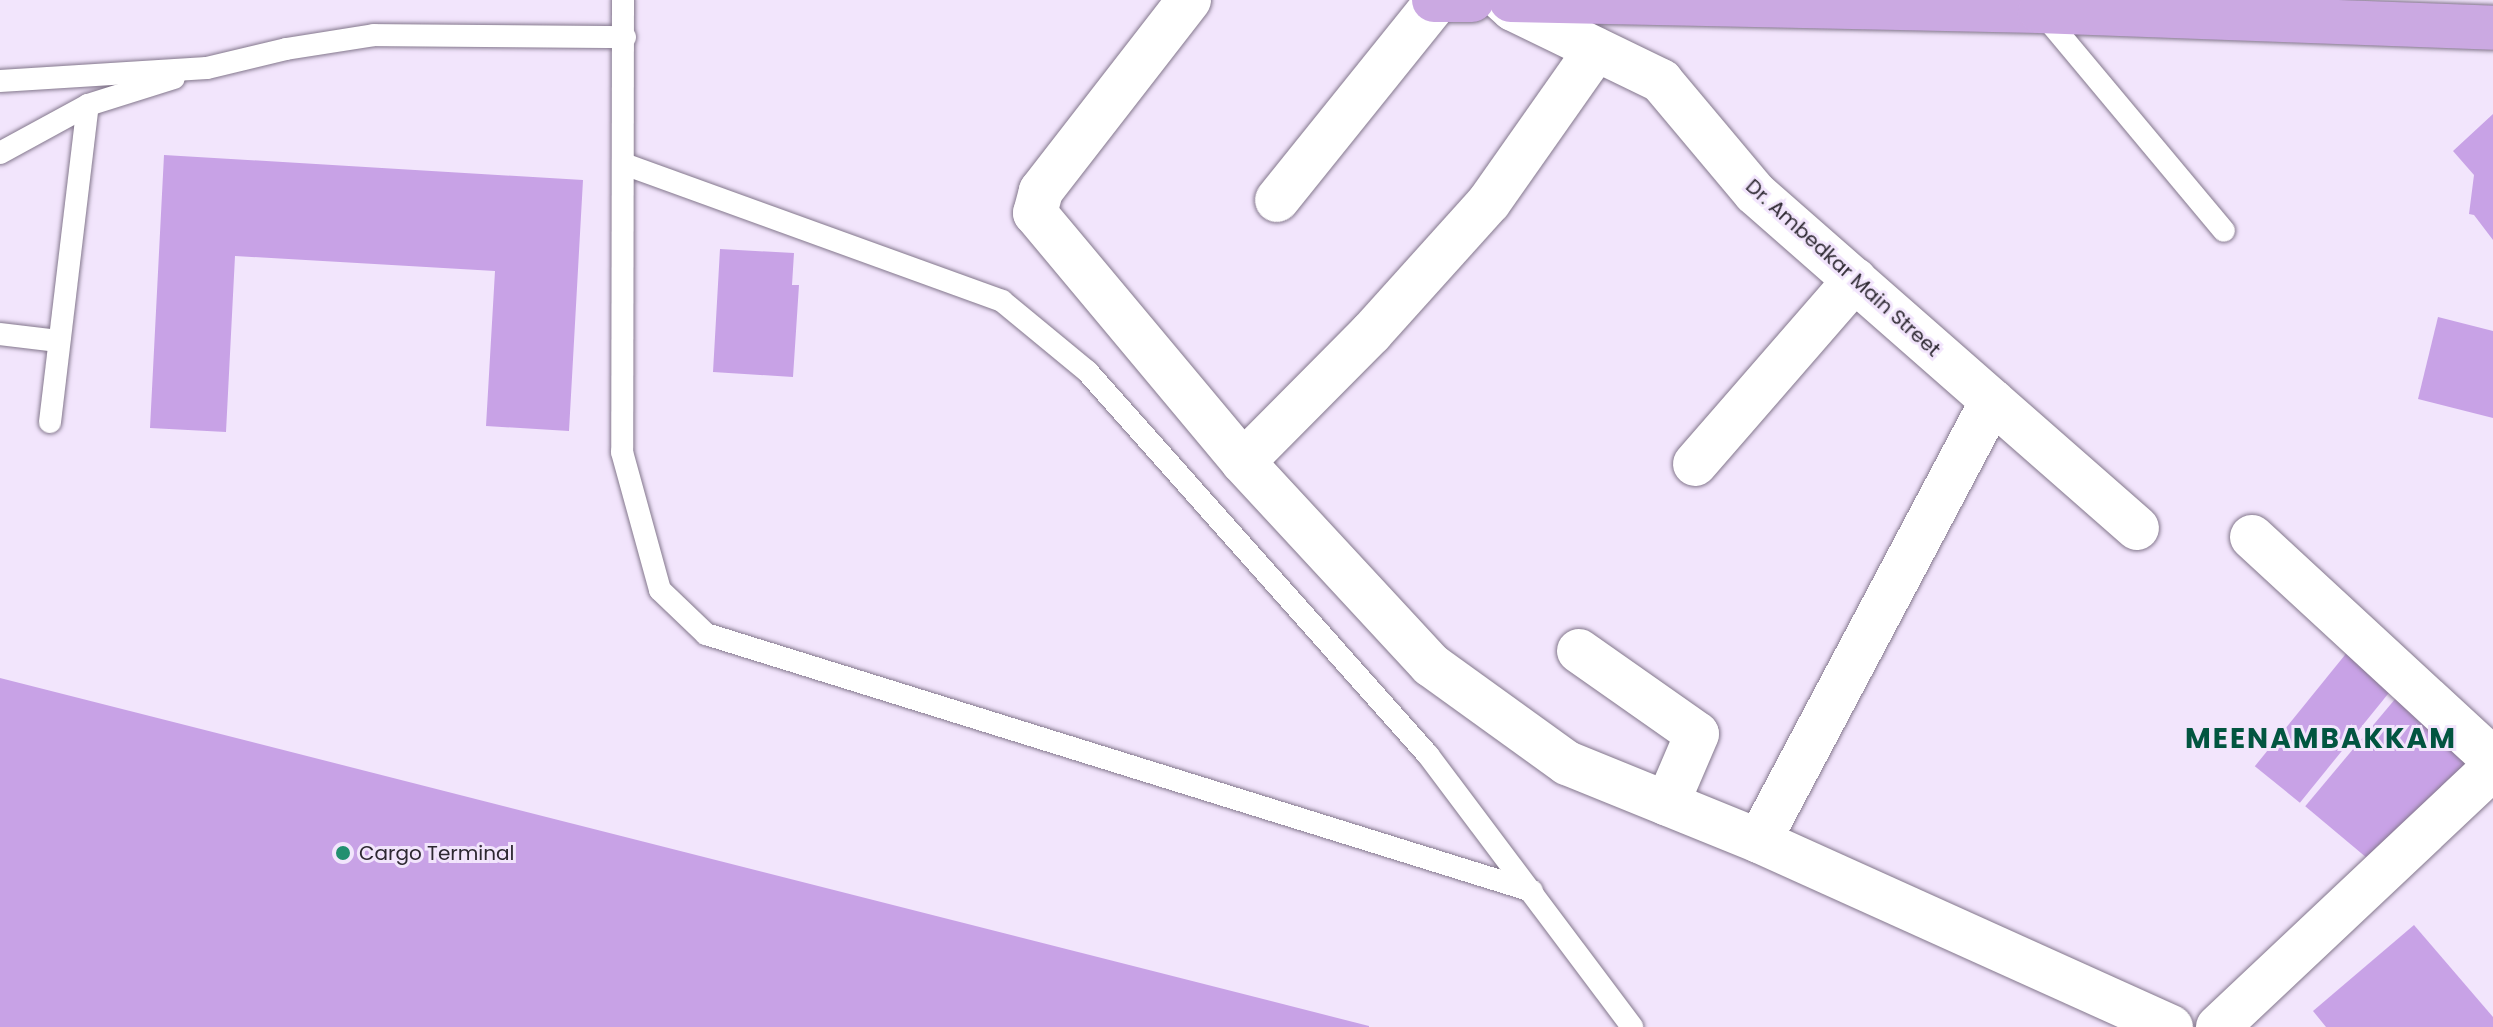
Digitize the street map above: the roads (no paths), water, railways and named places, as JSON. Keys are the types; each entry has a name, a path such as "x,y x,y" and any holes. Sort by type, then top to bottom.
{"main road":[{"path":"1436,0 1472,0"},
{"path":"1511,0 2040,11 2493,28"}],"street":[{"path":"1189,0 1041,191 1035,213 1243,462 1431,665 1567,763 1759,841 2171,1027"},
{"path":"1277,200 1436,0"},
{"name":"Dr. Ambedkar Main Street","path":"1503,0 1513,9 1661,81 1755,193 2137,528"},
{"path":"1243,462 1371,333 1489,202 1596,50"},
{"path":"1695,464 1855,280"},
{"path":"1759,841 1992,401"},
{"path":"2252,537 2493,759"},
{"path":"1579,651 1697,734 1667,804"},
{"path":"2218,1027 2493,768"}],"lane":[{"path":"623,0 622,452 660,590 706,634 1532,891"},
{"path":"2040,11 2224,231"},
{"path":"0,153 88,105 207,68 286,49 374,35 625,37"},
{"path":"0,81 207,68"},
{"path":"50,422 88,105"},
{"path":"624,164 1002,301 1087,371 1428,755 1632,1027"},
{"path":"0,334 58,341"}],"place":[{"name":"Cargo Terminal","path":"343,853"}],"district":[{"name":"MEENAMBAKKAM","path":"2321,739"}]}
